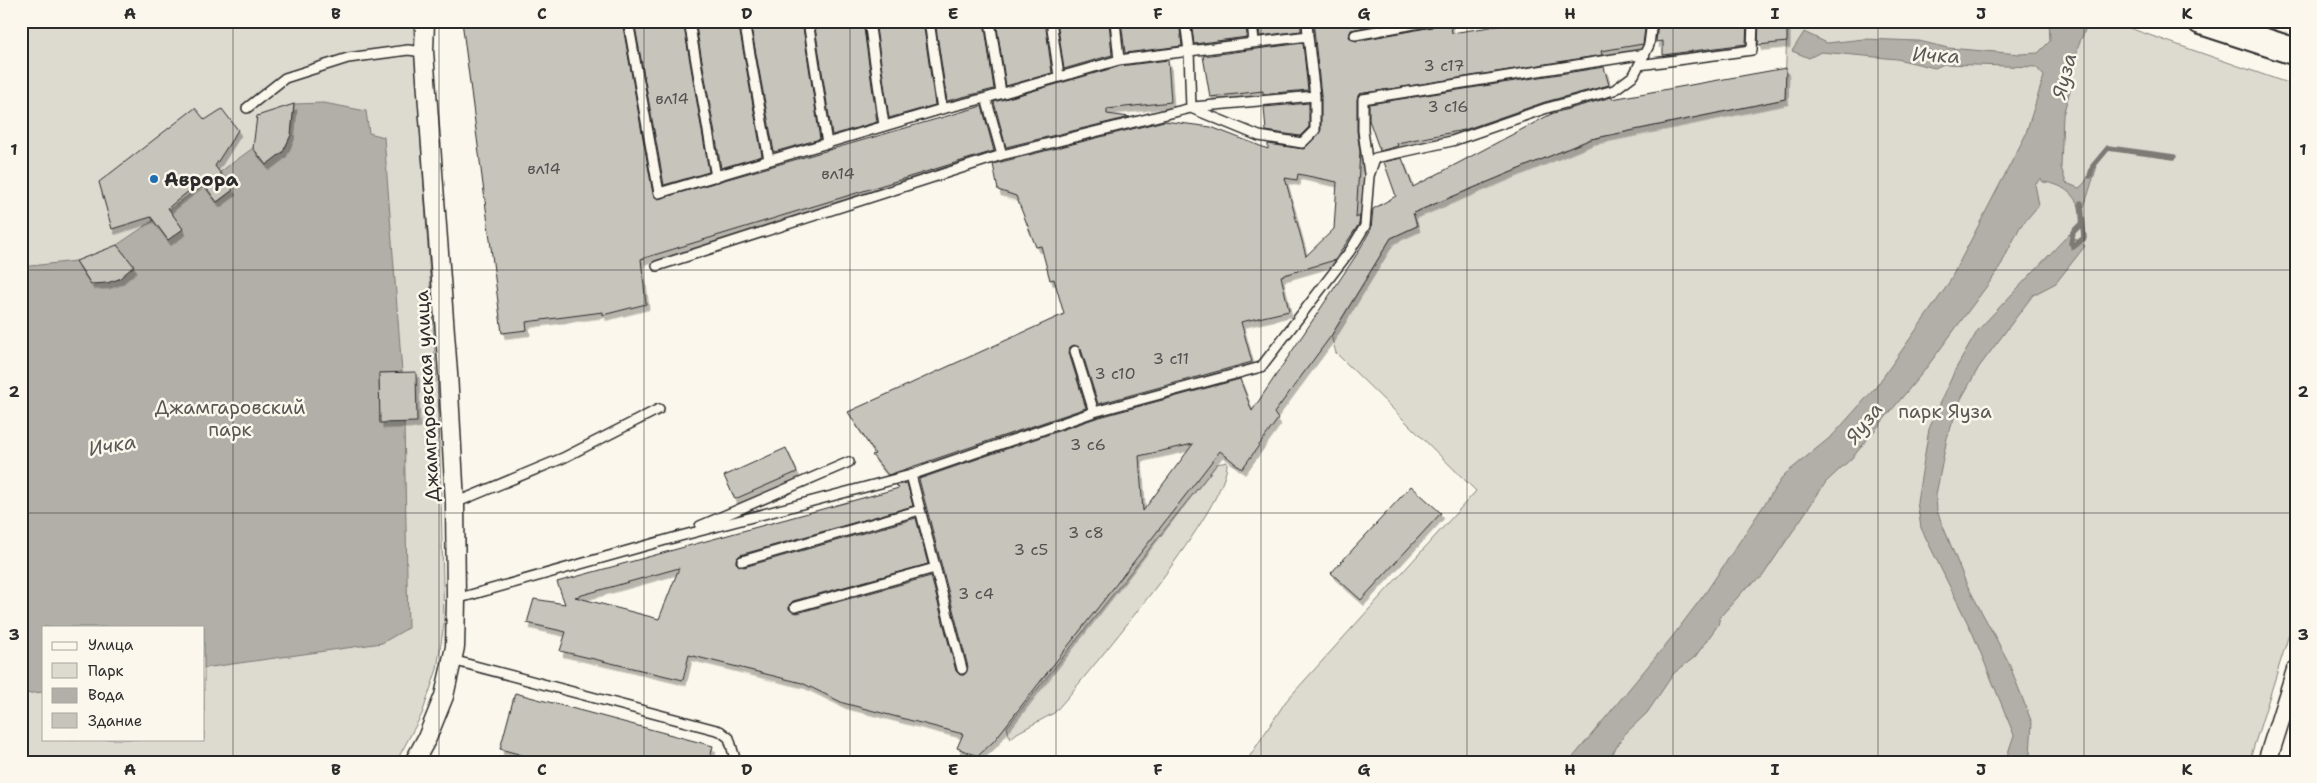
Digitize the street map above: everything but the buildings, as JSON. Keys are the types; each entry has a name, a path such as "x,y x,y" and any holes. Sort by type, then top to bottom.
{"main road":[{"path":"2201,21 2296,52"}],"street":[{"name":"Джамгаровская улица","path":"414,762 427,738 444,696 455,647 456,599 455,503 448,373 424,52 425,21"},
{"path":"2267,762 2296,670"}],"lane":[{"path":"628,21 659,192 827,144 884,125 1119,60 1308,36"},
{"path":"689,21 716,177"},
{"path":"744,21 769,160"},
{"path":"808,21 827,144"},
{"path":"869,21 884,125"},
{"path":"929,21 942,109"},
{"path":"990,21 1001,93"},
{"path":"1051,21 1059,76"},
{"path":"1115,21 1119,60"},
{"path":"1185,21 1189,51 1191,108"},
{"path":"1252,21 1254,42"},
{"path":"1191,108 1259,136 1302,143 1315,130 1315,96 1307,21"},
{"path":"1355,35 1431,21"},
{"path":"1369,176 1375,158 1452,141 1547,108 1614,90 1634,75 1639,66 1649,45 1652,21"},
{"path":"1639,66 1752,50 1753,21"},
{"path":"248,108 284,78 348,58 408,50 424,52"},
{"path":"456,599 672,538 911,475 1094,412 1261,367 1350,251 1365,226 1369,176 1363,99 1644,54"},
{"path":"657,266 1002,155 1191,108 1315,96"},
{"path":"986,98 1002,155"},
{"path":"1075,351 1094,412"},
{"path":"455,503 563,458 659,409"},
{"path":"672,538 849,462"},
{"path":"911,475 962,669"},
{"path":"742,561 920,510"},
{"path":"795,607 935,568"},
{"path":"452,660 720,732 729,738 736,762"}],"green space":[{"name":"Джамгаровский парк","path":"21,21 413,21 439,414 444,624 437,669 422,714 396,762 21,762"},
{"name":"парк Яуза","path":"1787,21 2109,21 2296,86 2296,612 2249,762 1246,762 1286,701 1476,491 1336,353 1331,336 1391,238 1417,226 1413,213 1591,139 1785,99"},
{"path":"1227,462 1222,483 1208,511 1161,581 1054,713 1017,733 1010,739 1007,727 1217,464"}],"water":[{"path":"2049,21 2089,21 2078,46 2071,87 2063,115 2061,167 2066,183 2079,188 2097,166 2084,207 2081,211 2075,199 2062,187 2043,182 2041,179 2035,184 2039,205 2020,227 1998,271 1924,371 1852,458 1826,482 1762,577 1746,588 1720,617 1718,625 1695,657 1674,673 1647,713 1625,734 1607,762 1569,762 1672,637 1706,592 1784,475 1833,435 1876,387 1947,286 2025,136 2044,76 2036,67 1944,64 1935,68 1897,59 1821,52 1809,58 1792,51 1804,32 1827,43 1864,39 1919,41 1948,48 2020,54 2038,53 2050,41"},
{"name":"Ичка","path":"324,103 366,111 369,133 384,137 402,372 379,373 380,422 404,422 408,628 382,643 205,668 205,626 42,626 42,692 21,694 21,267 76,261 91,284 119,277 134,266 117,245 154,220 168,240 183,229 169,210 204,184 218,202 233,190 220,172 253,148 266,165 275,158 289,139 294,104"},
{"path":"2069,234 2085,246 2056,283 2033,295 1979,367 1961,399 1947,438 1936,495 1937,511 1966,583 2008,661 2032,723 2030,755 2027,762 2005,762 2014,735 1973,634 1921,528 1917,502 1929,429 1955,370 1978,330"}],"waterway":[{"path":"2090,176 2093,166 2108,148 2174,157"},
{"path":"2073,247 2084,238 2081,203"},
{"path":"2071,243 2073,232 2082,223"}],"place":[{"name":"Аврора","path":"154,179"}],"water label":[{"name":"Яуза","path":"2064,76"},
{"name":"Яуза","path":"1864,423"}]}
